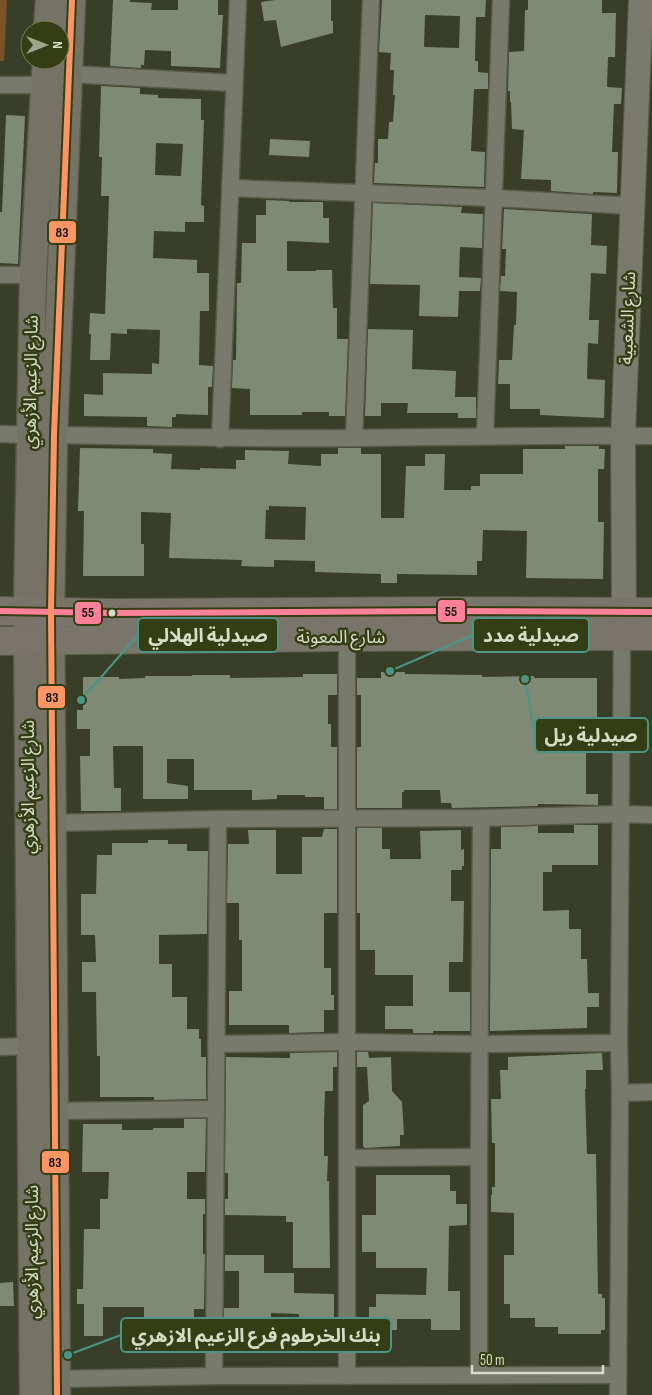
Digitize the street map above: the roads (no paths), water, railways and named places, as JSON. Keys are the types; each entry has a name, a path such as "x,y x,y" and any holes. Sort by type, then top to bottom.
{"highway":[{"name":"شارع المعونة","path":"0,611 112,614 438,611 623,624 652,636"},
{"name":"شارع المعونة","path":"0,640 346,637 623,624 652,612"}],"main road":[{"path":"48,20 49,0"},
{"name":"شارع الزعيم الأزهري","path":"33,1395 30,1046 42,435 69,74 72,0"},
{"name":"شارع الزعيم الأزهري","path":"42,435 33,275 46,72"},
{"name":"شارع الزعيم الأزهري","path":"39,640 53,823 57,1387"}],"street":[{"path":"220,438 238,0"},
{"path":"354,438 372,0"},
{"path":"485,436 501,0"},
{"name":"شارع الشعبية","path":"623,624 623,436 632,206 645,73 641,0"},
{"path":"0,85 46,72"},
{"path":"69,74 234,82"},
{"path":"230,188 364,192 632,206"},
{"path":"0,274 33,275"},
{"path":"0,434 220,438 652,436"},
{"path":"618,1395 620,814 623,624"},
{"path":"346,637 347,1376"},
{"path":"53,823 218,819 652,815"},
{"path":"479,1375 481,818"},
{"path":"214,1376 218,819"},
{"path":"216,1044 348,1042 479,1044 619,1043"},
{"path":"0,1047 30,1046"},
{"path":"620,1092 652,1092"},
{"path":"55,1111 216,1109"},
{"path":"347,1158 479,1157"},
{"path":"57,1387 214,1376 618,1375"}],"place":[{"name":"صيدلية مدد","path":"390,671"},
{"name":"صيدلية ريل","path":"525,679"},
{"name":"صيدلية الهلالي","path":"81,700"},
{"name":"بنك الخرطوم فرع الزعيم الازهري","path":"68,1355"}]}
